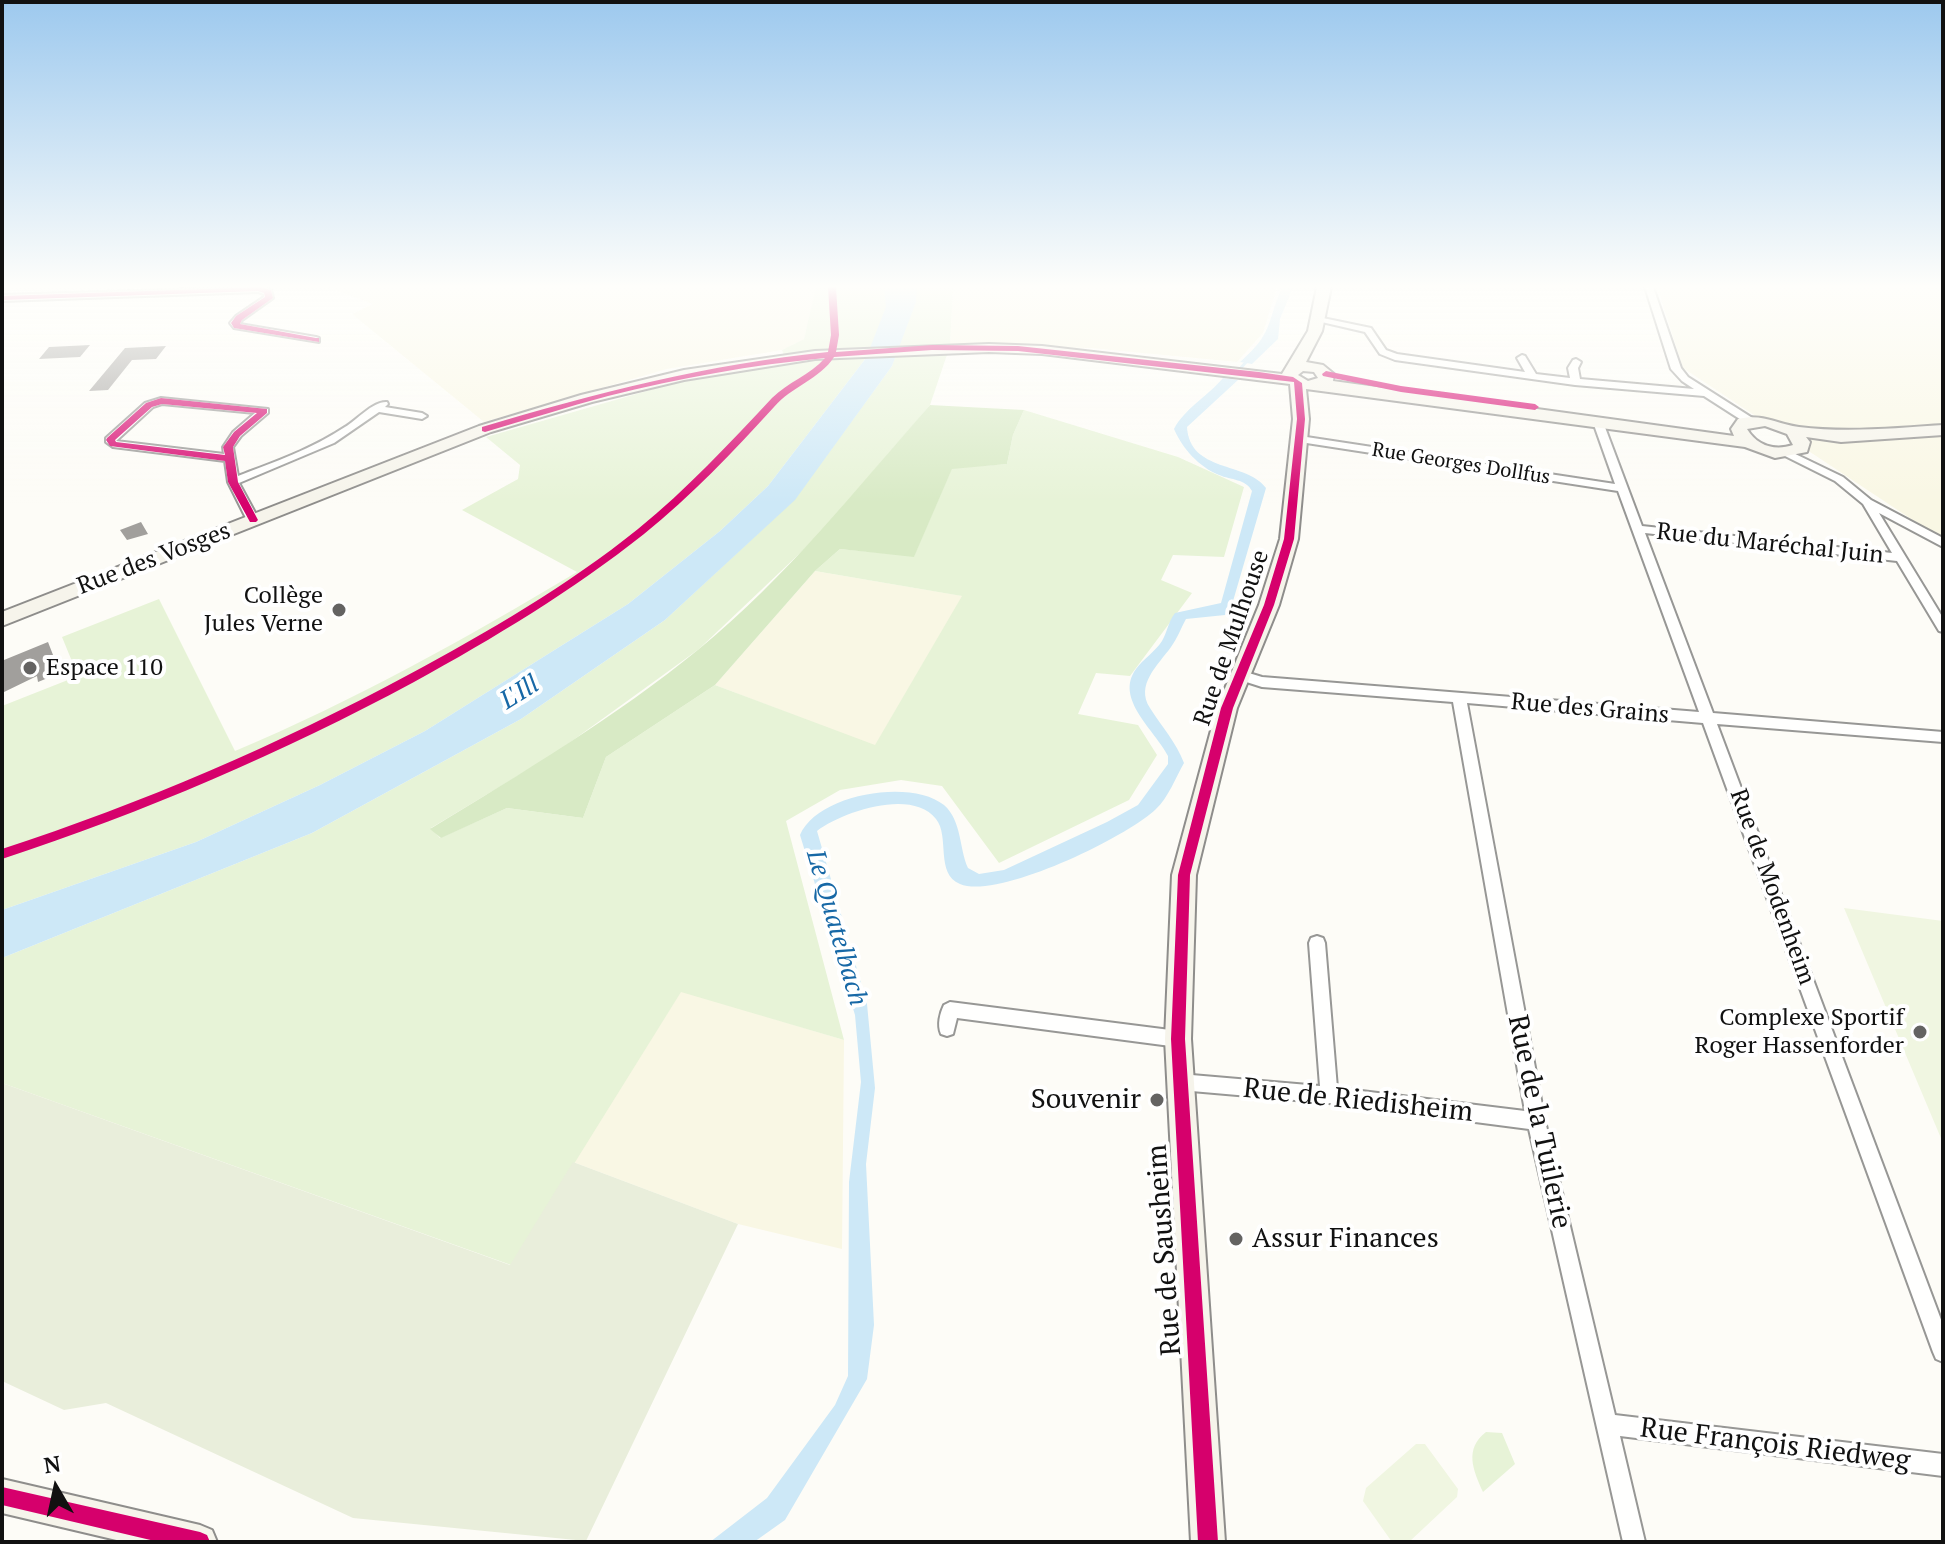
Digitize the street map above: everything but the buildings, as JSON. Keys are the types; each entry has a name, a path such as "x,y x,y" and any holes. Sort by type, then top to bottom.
{"main road":[{"name":"Rue des Vosges","path":"2,619 485,429 634,386 784,359"},
{"name":"Rue des Vosges","path":"1127,359 1320,378 1597,418 1746,431"},
{"name":"Rue de Mulhouse","path":"1179,954 1184,875 1239,675 1269,605 1289,539 1301,429 1295,375 1302,359"},
{"name":"Rue de Mulhouse","path":"1301,429 1320,378 1319,359"},
{"path":"1746,431 1776,423 1797,447"},
{"path":"1746,431 1797,447 1853,435 1943,430"},
{"name":"Rue de Sausheim","path":"1179,954 1180,1082 1208,1542"},
{"path":"2,1496 200,1542"}],"street":[{"path":"1415,359 1575,382 1705,393"},
{"path":"1523,359 1533,377"},
{"path":"1673,359 1676,369 1746,431"},
{"path":"1575,382 1573,368 1576,362"},
{"path":"228,453 212,456 113,444 110,440 149,405 161,401 264,411 237,434 228,453 233,482 253,520"},
{"path":"233,482 326,445 348,433 380,406 422,416"},
{"name":"Rue de Modenheim","path":"1597,418 1943,1352"},
{"name":"Rue Georges Dollfus","path":"1301,429 1622,488"},
{"path":"1797,447 1867,502 1943,543"},
{"path":"1867,502 1943,628"},
{"name":"Rue du Maréchal Juin","path":"1638,529 1901,558"},
{"name":"Rue des Grains","path":"1239,675 1262,682 1943,737"},
{"name":"Rue de la Tuilerie","path":"1459,698 1536,1121 1634,1542"},
{"path":"1317,943 1329,1095"},
{"path":"947,1028 950,1010 1178,1039"},
{"name":"Rue de Riedisheim","path":"1180,1082 1329,1095 1536,1121"},
{"name":"Rue François Riedweg","path":"1606,1424 1943,1465"}],"shaded area":[{"path":"407,359 727,359 667,369 484,422"},
{"path":"1206,359 1240,359 1237,362"},
{"path":"1680,359 1943,359 1943,540 1683,368"},
{"path":"815,571 963,596 875,746 715,685"},
{"path":"681,991 844,1040 842,1249 738,1224 573,1162"}],"green space":[{"path":"785,359 865,359 768,486 720,531 628,604 425,731 320,785 196,842 2,910 2,706 78,676 62,637 159,599 235,751 409,668 577,572 462,510 518,479 520,465 486,437 685,380 787,363"},
{"path":"894,359 946,359 930,405 820,534 699,649 554,754 431,828 440,838 507,808 583,818 606,757 715,685 875,745 962,596 815,571 840,549 914,556 952,468 1007,464 1013,435 1024,410 1178,457 1244,487 1224,557 1173,555 1161,580 1192,593 1130,676 1096,673 1078,714 1138,725 1157,755 1129,800 999,863 942,786 901,780 840,790 786,821 844,1040 681,992 511,1265 2,1083 2,958 312,833 521,719 665,620 794,500"},
{"path":"930,405 1024,410 1013,435 1007,464 952,469 914,557 840,549 815,571 715,685 606,757 583,818 507,808 441,838 430,829 602,721 731,622 791,563"},
{"name":"Complexe Sportif Roger Hassenforder","path":"1844,908 1943,921 1943,1143"},
{"path":"2,1083 510,1265 573,1162 738,1224 586,1541 353,1518 106,1403 64,1410 2,1381"},
{"path":"1486,1432 1502,1433 1515,1464 1483,1492 1472,1460 1475,1445"},
{"path":"1416,1444 1425,1444 1458,1489 1457,1497 1409,1542 1392,1542 1363,1501 1366,1488"}],"water":[{"name":"L'Ill","path":"865,359 895,359 795,500 665,620 521,719 312,833 2,958 2,910 196,842 320,785 425,731 628,604 720,531 768,486"},
{"path":"1243,359 1257,359 1252,364 1240,362"},
{"path":"1223,378 1238,380 1187,427 1190,442 1208,459 1246,474 1266,488 1231,608 1225,615 1186,619 1147,683 1146,700 1184,763 1156,809 1118,835 1061,863 1031,875 978,887 960,884 952,879 945,864 940,826 925,810 911,805 877,806 843,817 817,831 867,1004 875,1088 866,1164 874,1325 867,1379 785,1520 754,1542 710,1542 767,1498 835,1405 848,1376 849,1182 861,1082 855,1015 800,835 810,821 825,809 844,800 888,792 929,797 950,811 968,868 979,874 1004,870 1138,805 1168,764 1168,756 1133,703 1131,680 1139,665 1162,641 1175,613 1221,603 1252,491 1242,482 1212,472 1198,462 1186,450 1174,429 1184,415"}],"waterway":[{"name":"Le Quatelbach","path":"1229,381 1247,361"}],"cycle path":[{"path":"485,429 610,393 789,359"},
{"path":"2,854 100,821 195,783 380,695 493,633 594,567 642,531 733,447 778,397 815,372 828,359"},
{"path":"1119,359 1293,380"},
{"path":"1326,374 1401,389 1535,407"},
{"path":"1208,1542 1178,1039 1184,875 1227,708 1269,605 1289,539 1301,419 1298,383"},
{"path":"227,458 113,444 110,440 149,405 161,401 264,411 237,434 228,447 233,482 253,520"},
{"path":"2,1496 200,1542"}],"place":[{"name":"Collège Jules Verne","path":"339,610"},
{"name":"Espace 110","path":"30,668"},
{"name":"Complexe Sportif Roger Hassenforder","path":"1920,1032"},
{"name":"Souvenir","path":"1157,1100"},
{"name":"Assur Finances","path":"1236,1239"}]}
